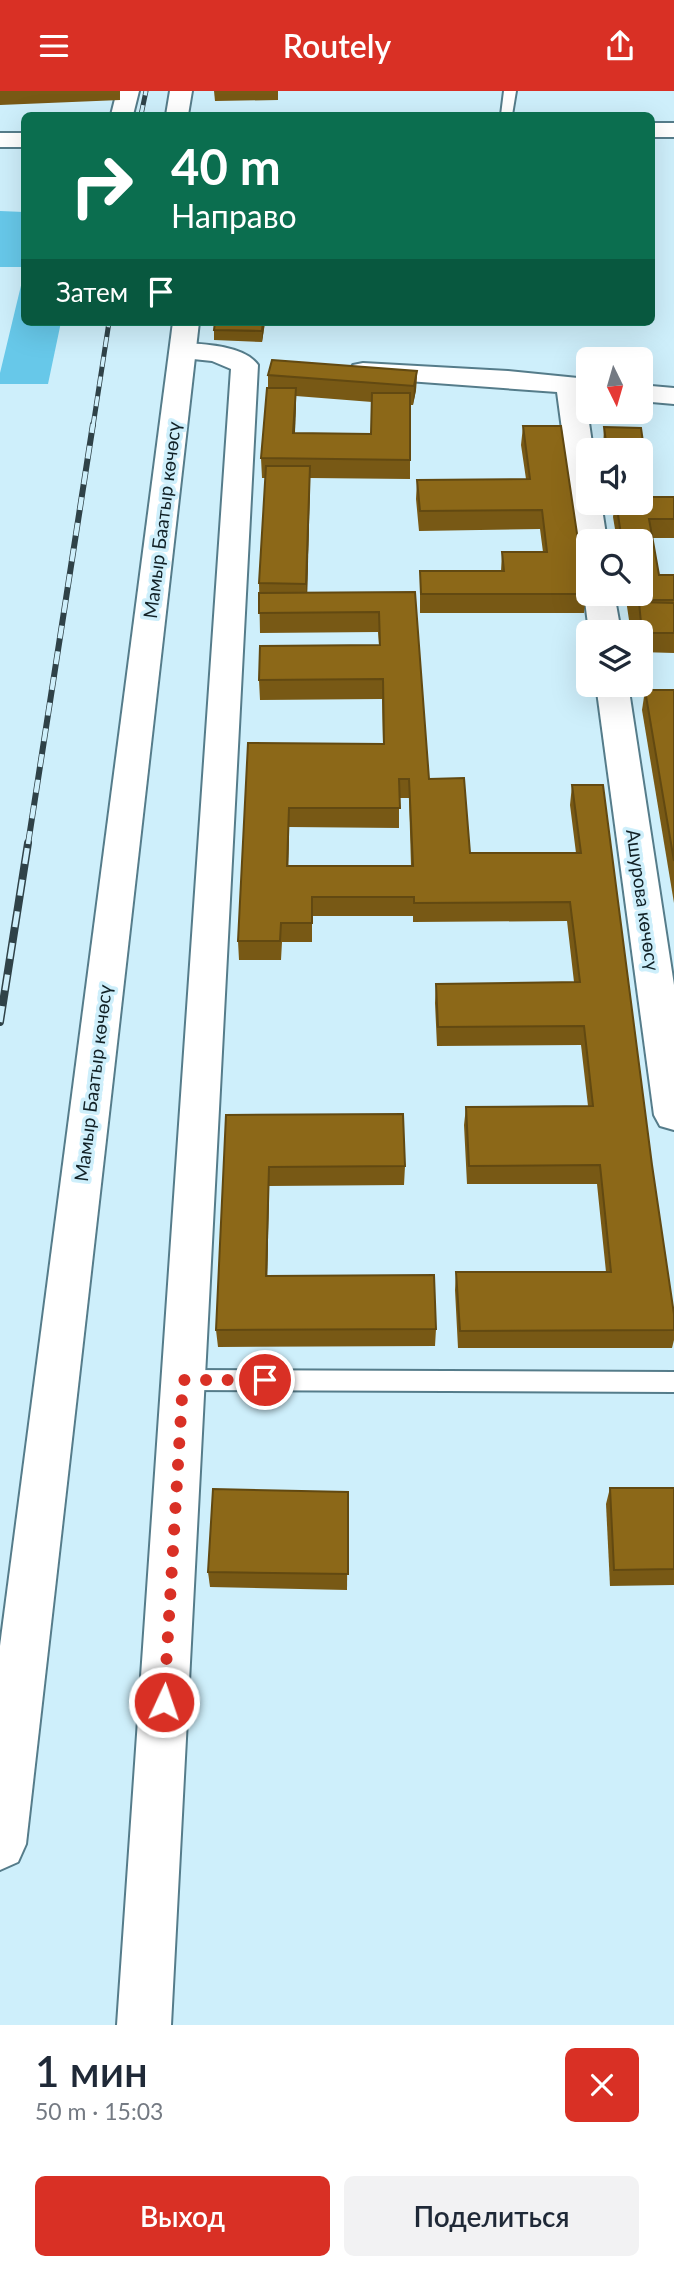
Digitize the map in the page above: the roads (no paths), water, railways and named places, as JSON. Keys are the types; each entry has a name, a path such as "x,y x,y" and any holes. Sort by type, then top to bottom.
{"main road":[{"path":"123,112 128,91"},
{"path":"178,112 181,91"},
{"path":"655,130 674,130"},
{"path":"0,140 21,140"},
{"path":"145,2025 183,1380 258,365 216,353 185,337"},
{"name":"Мамыр Баатыр көчөсү","path":"0,1844 185,337"},
{"path":"342,370 508,379 576,386"},
{"path":"653,394 674,396"},
{"path":"582,424 591,529"},
{"name":"Ашурова көчөсү","path":"614,697 674,1115"}],"lane":[{"path":"507,112 510,91"},
{"path":"183,1380 674,1382"}],"railway":[{"path":"142,112 146,91"},
{"path":"93,426 108,326"},
{"path":"28,844 93,424"},
{"path":"0,1022 28,843"}]}
